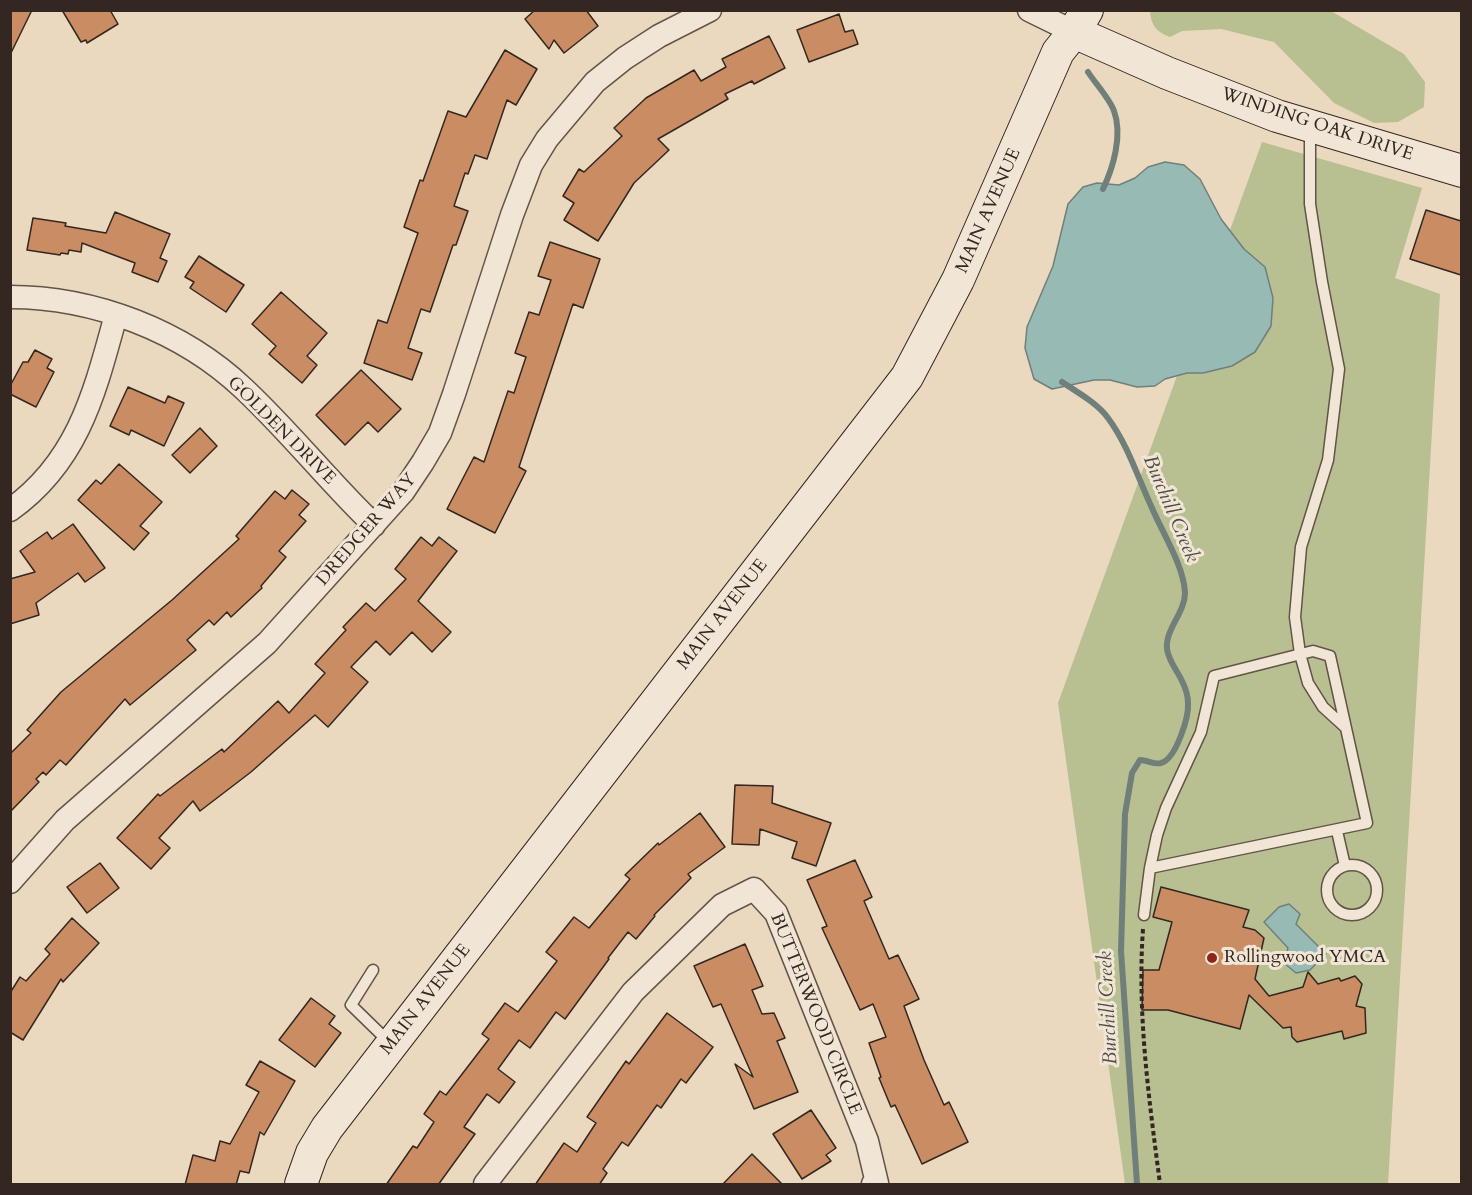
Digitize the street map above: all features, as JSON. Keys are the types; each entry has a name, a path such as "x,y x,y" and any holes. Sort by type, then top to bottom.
{"street":[{"name":"DREDGER WAY","path":"10,882 65,820 267,643 403,492 440,433 512,215 531,165 547,139 595,82 625,58 659,36 710,10"},
{"path":"1029,10 1081,21"},
{"name":"WINDING OAK DRIVE","path":"1081,21 1167,73 1277,116 1461,171"},
{"name":"MAIN AVENUE","path":"300,1185 312,1153 327,1128 907,377 958,280 1058,52 1081,21"},
{"name":"GOLDEN DRIVE","path":"10,297 64,302 116,315 148,327 182,344 243,389 374,525"},
{"path":"10,510 43,481 64,455 81,426 94,395 116,315"},
{"name":"BUTTERWOOD CIRCLE","path":"485,1185 633,992 722,905 754,889 776,913 781,924 867,1141 877,1183 873,1185"}],"lane":[{"path":"1310,126 1310,204 1339,369 1328,460 1301,547 1295,617 1300,654 1308,683 1323,707 1345,727"},
{"path":"1144,915 1150,868 1156,836 1166,808 1201,732 1214,676 1313,651 1330,656 1367,824 1150,868"},
{"path":"1337,831 1345,866"},
{"path":"1354,865 1364,868 1376,882 1374,902 1359,914 1340,911 1332,905 1328,897 1327,887 1330,878 1336,870 1345,866 1354,865"},
{"path":"373,970 351,1005 391,1045"}],"path":[{"path":"1144,915 1140,972 1142,1013 1152,1125 1161,1185"}],"green space":[{"path":"1150,11 1331,11 1404,54 1425,82 1424,107 1398,122 1374,123 1334,103 1274,42 1221,29 1182,31 1170,37 1155,27"},
{"path":"1262,142 1422,188 1395,278 1440,294 1388,1184 1125,1184 1058,703"}],"water":[{"path":"1165,162 1184,165 1200,179 1221,219 1244,249 1265,267 1273,298 1271,326 1255,352 1232,366 1203,373 1187,373 1165,379 1155,386 1137,387 1110,380 1094,380 1052,389 1034,379 1025,348 1027,327 1053,266 1068,204 1083,187 1097,183 1119,185 1135,178 1148,167"},
{"path":"1289,904 1300,914 1296,924 1326,954 1310,970 1296,973 1284,963 1288,948 1264,922 1279,907"}],"building":[{"path":"10,10 32,10 10,55"},
{"path":"62,10 110,10 118,24 87,43 86,40 81,42"},
{"path":"535,10 586,10 598,26 564,53 554,40 549,49 525,19"},
{"path":"839,14 845,32 853,30 858,44 809,62 797,30"},
{"path":"769,36 785,68 754,84 752,81 725,94 728,99 658,139 669,150 634,183 598,241 564,220 574,203 563,196 579,169 584,172 622,136 614,128 646,98 694,70 701,81 726,67 722,59"},
{"path":"505,50 537,69 516,105 507,100 487,159 475,155 468,174 465,173 454,206 468,211 456,245 453,245 430,312 421,309 408,348 422,353 412,380 364,363 378,320 387,323 418,233 404,227 448,111 466,117"},
{"path":"1426,210 1461,221 1461,275 1410,259"},
{"path":"115,212 170,234 160,258 167,261 158,282 132,272 135,263 82,243 81,252 69,250 68,254 27,250 33,218 106,233"},
{"path":"550,242 600,259 583,308 573,304 519,467 526,471 495,533 447,509 474,457 484,462 508,391 514,393 526,357 515,353 529,312 539,315 551,280 538,276"},
{"path":"199,256 244,285 226,312 190,288 194,282 185,277"},
{"path":"281,292 327,333 307,356 317,365 302,383 269,354 276,346 252,324"},
{"path":"35,350 52,359 47,368 54,372 36,407 10,394 10,386 23,362 28,362"},
{"path":"361,370 401,409 378,432 368,422 345,445 316,415"},
{"path":"128,387 165,403 168,396 184,403 164,446 131,430 129,435 110,426"},
{"path":"200,428 217,446 190,473 172,455"},
{"path":"119,464 162,502 140,526 149,533 134,550 78,500 96,480 101,484"},
{"path":"292,490 309,504 299,515 306,521 279,551 286,557 261,586 262,588 231,617 227,612 214,625 209,620 187,640 196,650 130,705 125,699 66,765 60,760 46,775 43,772 36,779 39,782 10,812 10,754 31,733 27,730 61,692 172,600 239,539 236,536 275,491 285,499"},
{"path":"73,524 105,568 85,582 78,573 36,603 39,615 10,624 10,579 35,572 20,551 47,532 52,539"},
{"path":"421,537 432,546 439,537 457,551 418,601 451,632 432,652 412,632 390,655 376,641 351,667 368,682 328,727 315,715 251,772 200,811 193,801 159,838 170,848 151,869 117,838 158,794 160,796 222,749 224,752 278,701 289,713 325,673 315,664 346,630 343,627 366,603 375,611 406,579 395,569"},
{"path":"735,785 773,786 772,803 831,823 816,866 792,858 797,842 760,829 759,845 732,844"},
{"path":"700,813 725,847 688,874 691,878 654,915 636,939 628,932 565,1019 556,1012 530,1048 519,1040 498,1069 515,1082 499,1103 487,1094 464,1127 475,1134 438,1185 386,1185 413,1146 417,1148 434,1122 424,1114 440,1091 446,1095 489,1039 482,1034 505,1003 518,1012 557,961 546,952 574,917 589,928 630,879 625,875 658,843 659,845"},
{"path":"855,860 872,897 864,901 889,959 898,955 919,999 904,1006 924,1060 944,1105 949,1102 968,1142 922,1164 895,1105 891,1107 879,1078 881,1077 869,1043 886,1037 873,1004 860,1010 822,928 827,926 807,880"},
{"path":"100,863 119,888 87,913 67,887"},
{"name":"Rollingwood YMCA","path":"1161,887 1249,910 1243,927 1255,930 1264,938 1255,979 1269,996 1303,987 1308,972 1318,984 1339,978 1341,981 1355,976 1362,984 1356,1006 1365,1008 1366,1033 1344,1039 1342,1031 1297,1042 1292,1037 1291,1027 1283,1028 1249,995 1240,1029 1168,1010 1142,1010 1143,970 1159,970 1172,922 1153,917"},
{"path":"72,918 99,943 63,982 61,979 23,1040 10,1032 10,993 20,977 26,981 50,954 45,949"},
{"path":"745,944 763,986 752,990 762,1014 774,1013 785,1038 777,1041 798,1092 754,1109 735,1064 753,1077 721,1004 713,1007 694,966"},
{"path":"311,998 335,1016 329,1024 341,1033 315,1067 279,1040"},
{"path":"667,1013 713,1047 686,1083 681,1079 661,1108 657,1105 628,1146 622,1142 603,1169 607,1173 599,1185 535,1185 564,1143 577,1152 596,1123 587,1117 626,1061 629,1064"},
{"path":"260,1061 295,1081 264,1135 260,1132 249,1173 240,1171 236,1185 185,1185 193,1155 215,1161 220,1141 230,1144 259,1092 246,1085"},
{"path":"811,1110 836,1148 826,1155 831,1161 802,1179 773,1134"},
{"path":"752,1154 783,1185 722,1185"}],"waterway":[{"name":"Burchill Creek","path":"1088,72 1109,101 1117,120 1116,151 1103,189"},
{"name":"Burchill Creek","path":"1062,382 1098,407 1115,428 1177,561 1185,593 1182,607 1167,642 1169,658 1187,695 1188,709 1184,727 1167,760 1161,763 1140,760 1132,773 1125,814 1121,951 1137,1184"}],"place":[{"name":"Rollingwood YMCA","path":"1212,958"}]}
